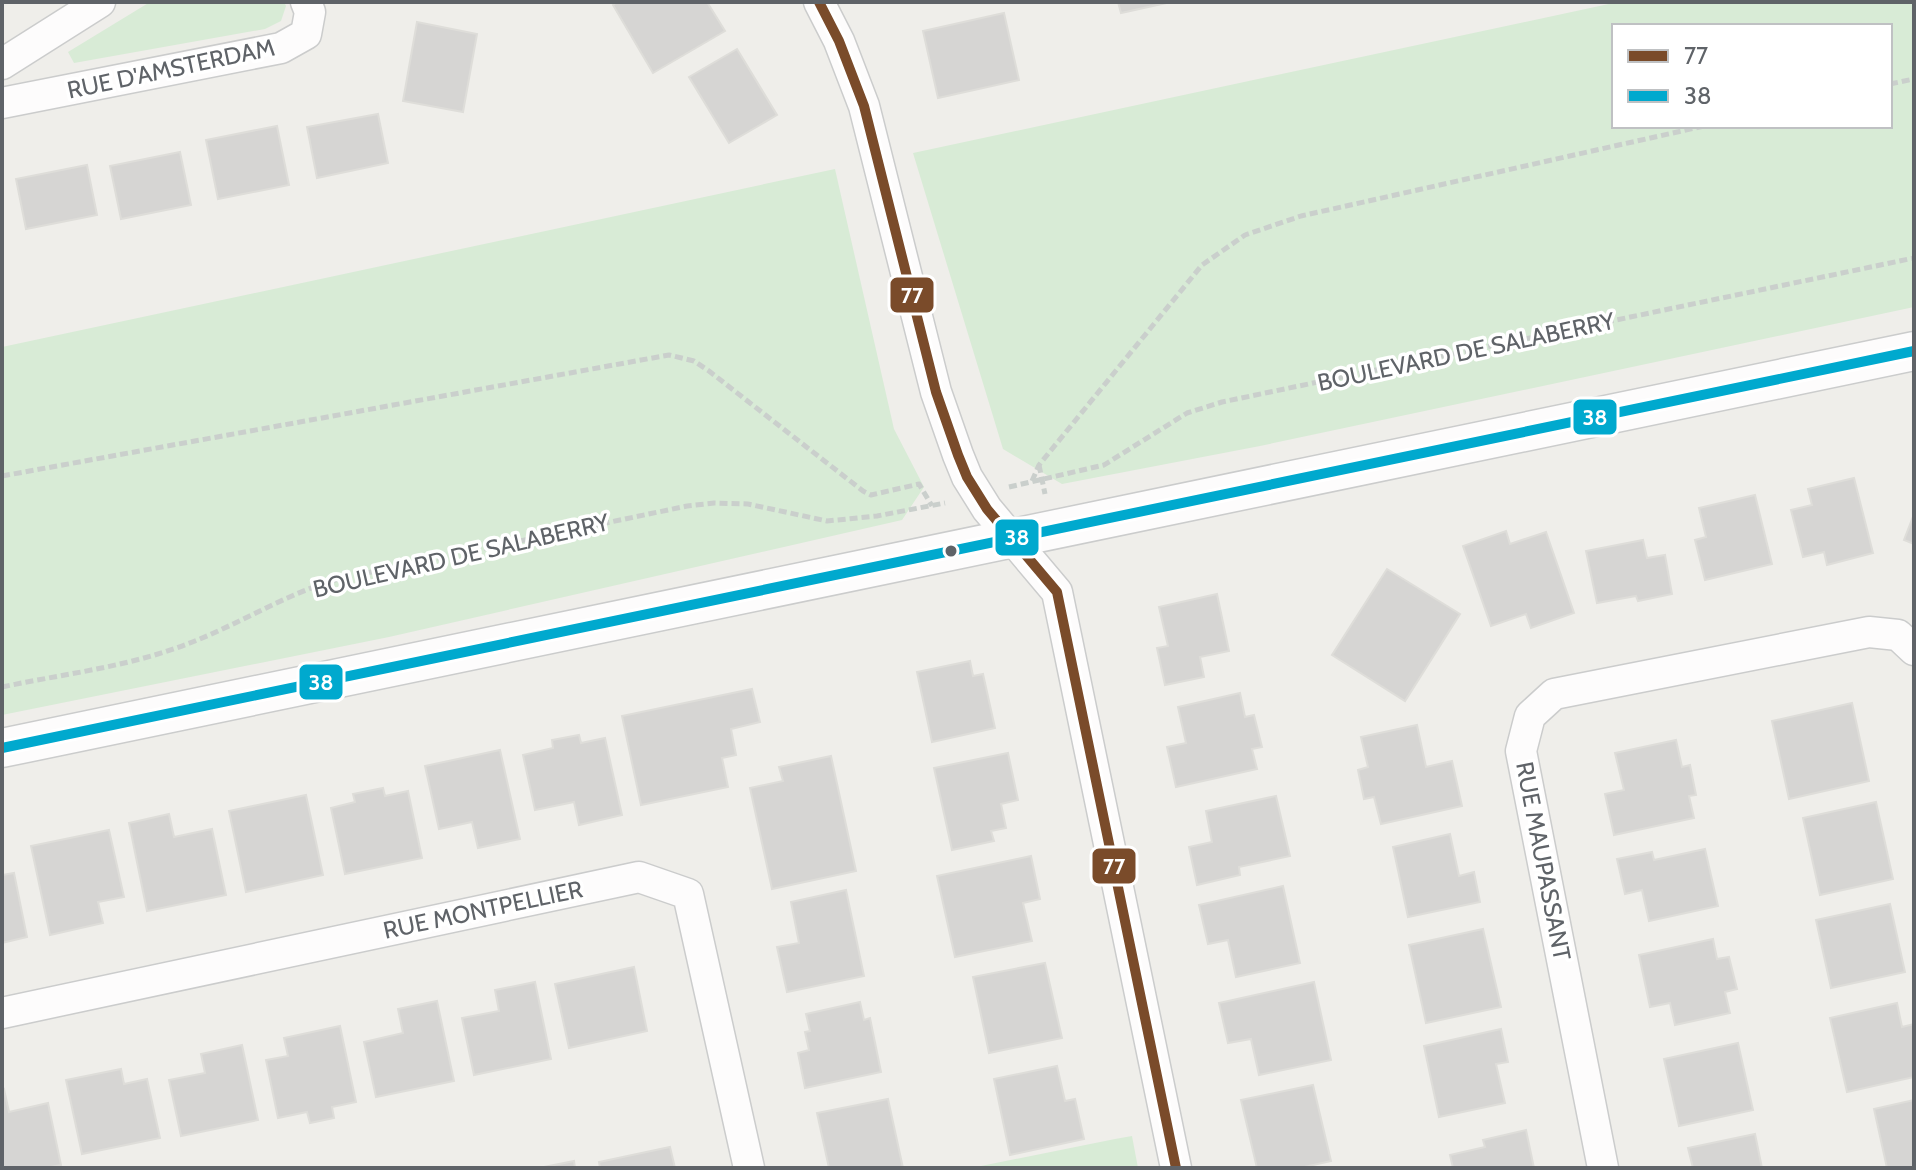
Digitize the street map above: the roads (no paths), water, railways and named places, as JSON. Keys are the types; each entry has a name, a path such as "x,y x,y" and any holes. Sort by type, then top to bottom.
{"street":[{"path":"2,64 100,2"},
{"name":"RUE D'AMSTERDAM","path":"2,103 281,48 306,34 310,12 306,2"},
{"path":"819,2 839,41 864,106 936,392 953,443 977,495 1057,592 1176,1168"},
{"path":"2,748 1914,351"},
{"name":"RUE MAUPASSANT","path":"1603,1168 1521,751 1530,716 1554,694 1869,632 1898,635 1914,650"},
{"name":"RUE MONTPELLIER","path":"2,1013 639,877 688,894 749,1168"}]}
